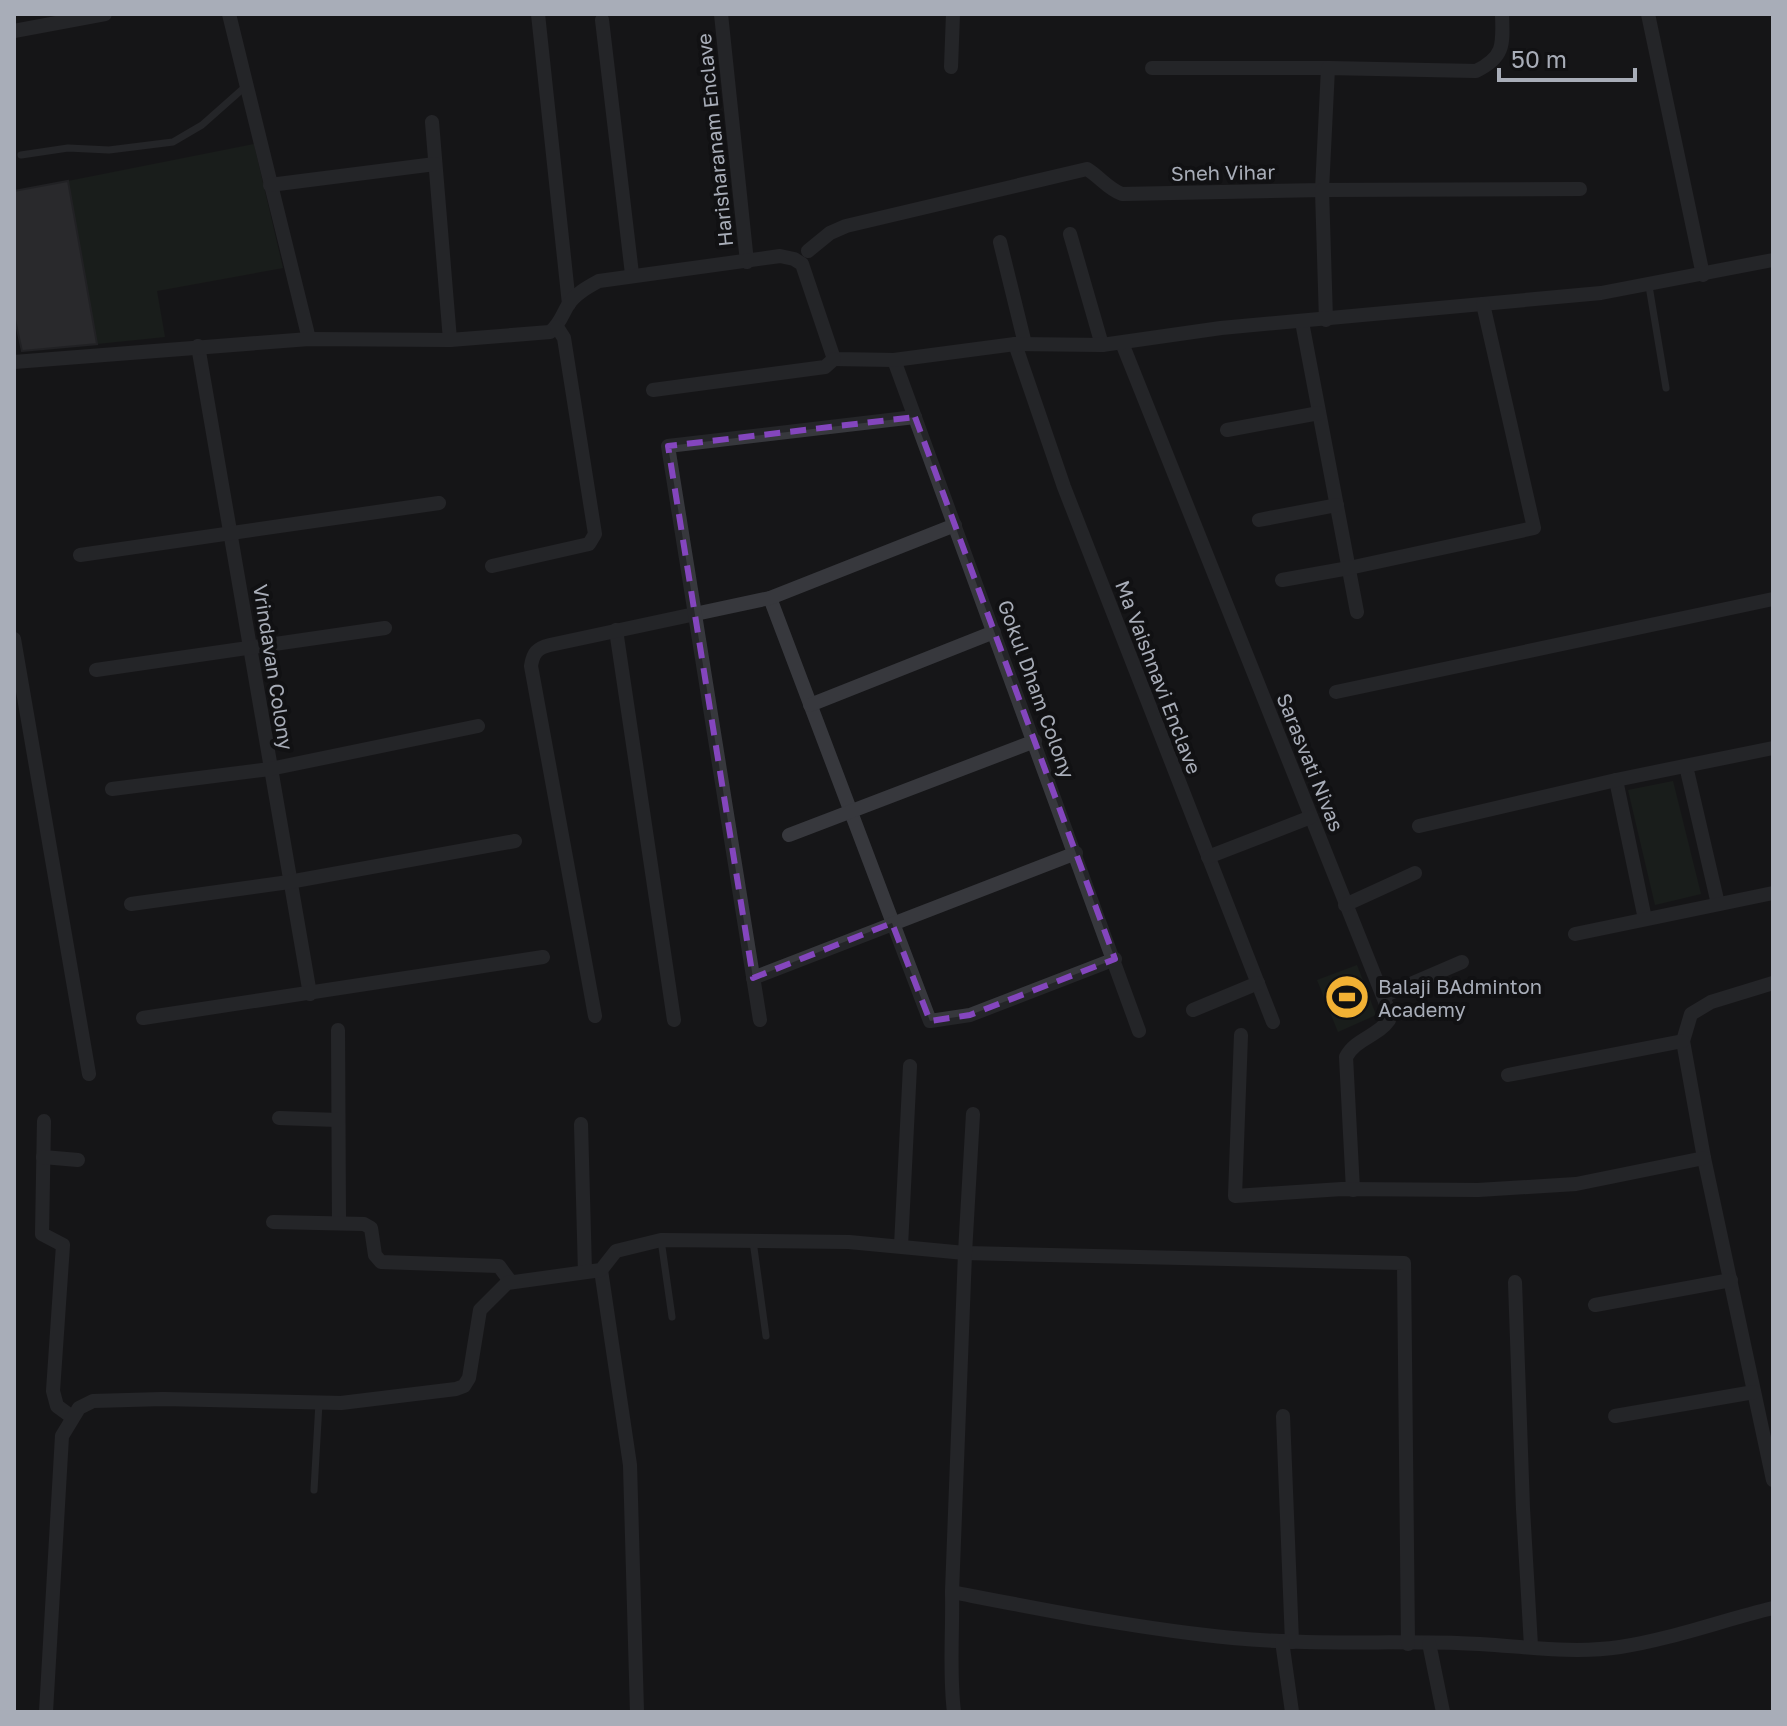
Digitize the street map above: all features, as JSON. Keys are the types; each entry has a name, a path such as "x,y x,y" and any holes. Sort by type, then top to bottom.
{"street":[{"path":"14,31 105,14"},
{"path":"229,14 309,339"},
{"path":"538,14 569,304"},
{"name":"Harisharanam Enclave","path":"721,14 747,262"},
{"path":"951,67 953,14"},
{"path":"1152,68 1476,71 1491,64 1503,47 1502,14"},
{"path":"1648,14 1703,275"},
{"path":"602,20 632,274"},
{"path":"1326,320 1322,190 1328,68"},
{"path":"432,122 450,340"},
{"path":"270,185 435,164"},
{"name":"Sneh Vihar","path":"808,251 830,233 846,226 1087,169 1102,178 1112,190 1122,194 1580,189"},
{"path":"1070,234 1102,345"},
{"name":"Ma Vaishnavi Enclave","path":"1000,242 1020,344 1064,487 1273,1022"},
{"path":"14,362 309,339 450,340 550,332 557,327 569,304 599,281 632,274 780,256 802,264 834,359"},
{"path":"653,390 825,367 834,359 894,360 1020,344 1102,345 1221,328 1649,286 1773,260"},
{"path":"1282,580 1534,528 1483,304"},
{"path":"1302,322 1357,612"},
{"path":"492,566 589,544 595,534 564,338 557,327"},
{"name":"Sarasvati Nivas","path":"1122,343 1383,996"},
{"name":"Vrindavan Colony","path":"198,346 310,994"},
{"name":"Gokul Dham Colony","path":"894,360 1139,1031"},
{"path":"1227,430 1319,413"},
{"path":"760,1020 668,446 915,417"},
{"path":"80,555 439,503"},
{"path":"1259,520 1337,505"},
{"path":"595,1016 531,666 539,647 770,598 955,525"},
{"path":"770,598 930,1021 970,1015 1115,959"},
{"path":"1336,692 1773,599"},
{"path":"96,670 385,628"},
{"path":"616,630 674,1020"},
{"path":"810,705 994,632"},
{"path":"14,639 89,1074"},
{"path":"112,789 270,769 478,726"},
{"path":"789,835 1035,741"},
{"path":"1419,826 1616,780 1773,748"},
{"path":"1686,766 1718,904"},
{"path":"1616,780 1645,919"},
{"path":"1208,857 1311,817"},
{"path":"131,904 289,882 515,841"},
{"path":"753,978 1076,853"},
{"path":"1345,905 1415,873"},
{"path":"1575,934 1773,893"},
{"path":"143,1018 543,957"},
{"path":"1353,1190 1346,1057 1354,1046 1384,1027 1389,1020 1383,996 1462,962"},
{"path":"1193,1010 1258,983"},
{"path":"1773,983 1711,1002 1691,1014 1683,1041 1704,1158 1773,1480"},
{"path":"338,1030 339,1222"},
{"path":"1241,1035 1235,1196 1353,1190 1478,1190 1576,1184 1704,1158"},
{"path":"1508,1075 1683,1041"},
{"path":"901,1246 910,1066"},
{"path":"954,1712 950,1674 952,1592 973,1114"},
{"path":"279,1118 338,1120"},
{"path":"44,1121 42,1234 63,1245 53,1391 57,1406 72,1417"},
{"path":"581,1124 585,1272"},
{"path":"43,1157 78,1160"},
{"path":"273,1222 369,1225 375,1255 381,1262 499,1266 510,1281"},
{"path":"46,1712 62,1436 79,1408 93,1401 163,1399 341,1403 464,1386 469,1378 480,1310 510,1281 601,1270 616,1251 661,1240 901,1246 965,1253 1404,1263 1408,1644"},
{"path":"601,1270 630,1465 637,1712"},
{"path":"1595,1305 1731,1280"},
{"path":"1515,1282 1531,1646"},
{"path":"1615,1416 1754,1392"},
{"path":"1283,1416 1287,1642 1292,1712"},
{"path":"952,1592 1122,1623 1231,1638 1584,1649 1619,1647 1773,1608"},
{"path":"1429,1643 1443,1712"}],"lane":[{"path":"21,155 68,148 109,150 173,142 202,125 247,84"},
{"path":"1649,286 1666,388"},
{"path":"661,1240 672,1317"},
{"path":"753,1241 766,1336"},
{"path":"314,1490 319,1403"}],"highlighted area":[{"path":"915,417 1115,959 970,1015 930,1021 892,923 753,978 668,446"}],"shaded area":[{"path":"254,144 283,268 157,291 165,337 97,344 68,181"},
{"path":"1673,781 1701,894 1655,905 1628,790"},
{"name":"Balaji BAdminton Academy","path":"1357,965 1376,1015 1338,1032 1317,980"}],"building":[{"path":"68,181 97,344 22,351 14,315 14,191"}],"place":[{"name":"Balaji BAdminton Academy","path":"1347,997"}]}
